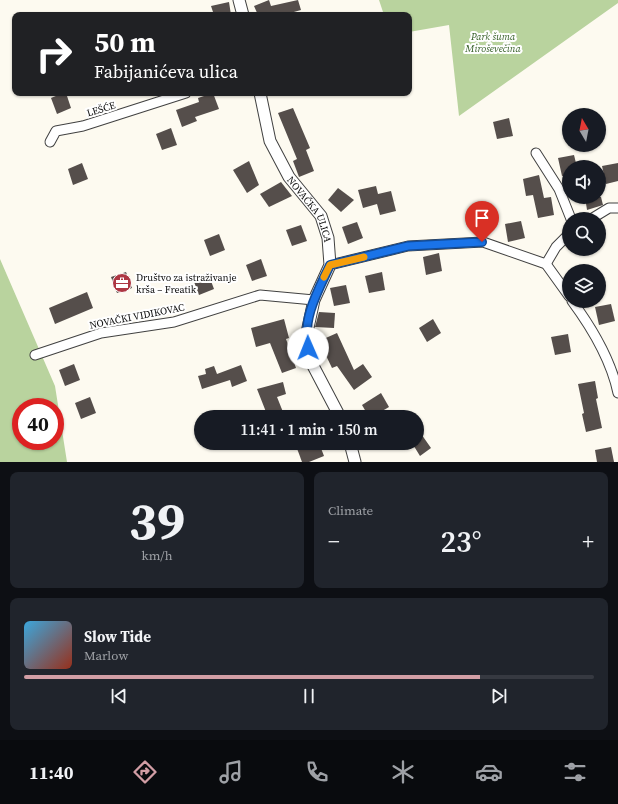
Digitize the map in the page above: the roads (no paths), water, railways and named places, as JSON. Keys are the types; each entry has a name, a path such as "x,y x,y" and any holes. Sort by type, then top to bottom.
{"street":[{"path":"239,0 241,12"},
{"name":"LEŠĆE","path":"50,142 56,131 83,126 177,96"},
{"name":"NOVAČKA ULICA","path":"261,96 270,141 289,177 321,216 328,238 330,265 309,314 306,338 309,358 336,410"},
{"path":"536,153 559,190 568,212"},
{"path":"602,212 609,208 618,208"},
{"path":"546,264 556,247 562,241"},
{"path":"330,265 408,246 482,242 546,264 562,286"},
{"name":"NOVAČKI VIDIKOVAC","path":"35,355 101,333 174,322 260,295 314,300"},
{"path":"577,308 592,328 616,382 618,393"},
{"path":"352,450 355,462"}],"place":[{"name":"Društvo za istraživanje krša – Freatik","path":"122,283"}],"park label":[{"name":"Park šuma Miroševečina","path":"493,42"}]}
